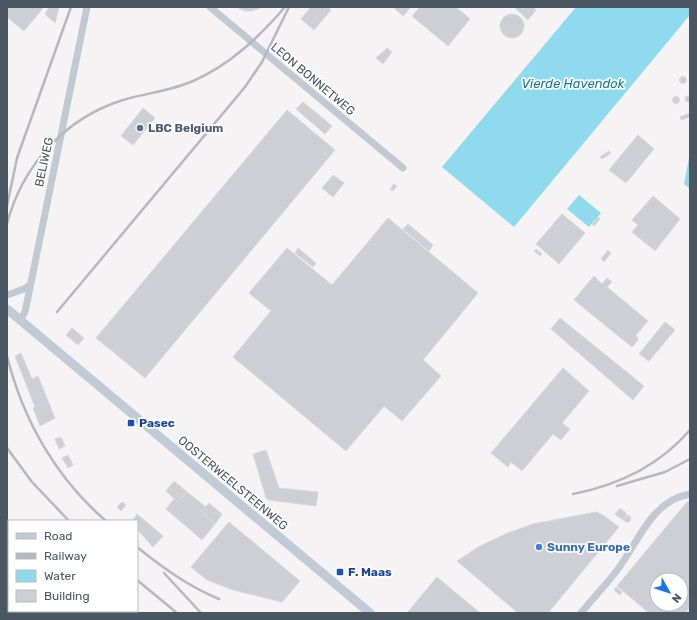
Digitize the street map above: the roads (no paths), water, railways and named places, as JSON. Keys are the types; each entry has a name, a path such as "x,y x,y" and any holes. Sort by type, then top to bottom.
{"main road":[{"name":"OOSTERWEELSTEENWEG","path":"7,309 370,613"}],"street":[{"name":"BELIWEG","path":"20,320 24,312 30,285 87,7"},
{"name":"LEON BONNETWEG","path":"210,7 403,168"},
{"path":"7,296 30,285"},
{"path":"581,613 619,568 649,521 657,512 675,498 690,494"}],"water":[{"name":"Vierde Havendok","path":"576,7 690,7 690,15 514,227 442,167"},
{"path":"690,153 690,189 684,184"},
{"path":"579,195 601,213 589,227 567,209"}],"railway":[{"path":"7,206 17,158 71,7"},
{"path":"7,224 23,183 35,164 49,147 65,132 102,108 123,100 176,87 207,74 243,49 265,29 285,7"},
{"path":"57,312 245,87 262,62 289,7"},
{"path":"7,356 22,403 44,446 57,467 72,486 105,520"},
{"path":"573,494 606,485 637,472 665,454 690,430"},
{"path":"7,448 32,482 68,520"},
{"path":"617,486 665,472 690,459"},
{"path":"138,548 176,576 219,599"},
{"path":"164,573 201,613"},
{"path":"138,581 177,613"}],"place":[{"name":"LBC Belgium","path":"140,128"},
{"name":"Pasec","path":"131,423"},
{"name":"Sunny Europe","path":"539,547"},
{"name":"F. Maas","path":"340,572"}]}
